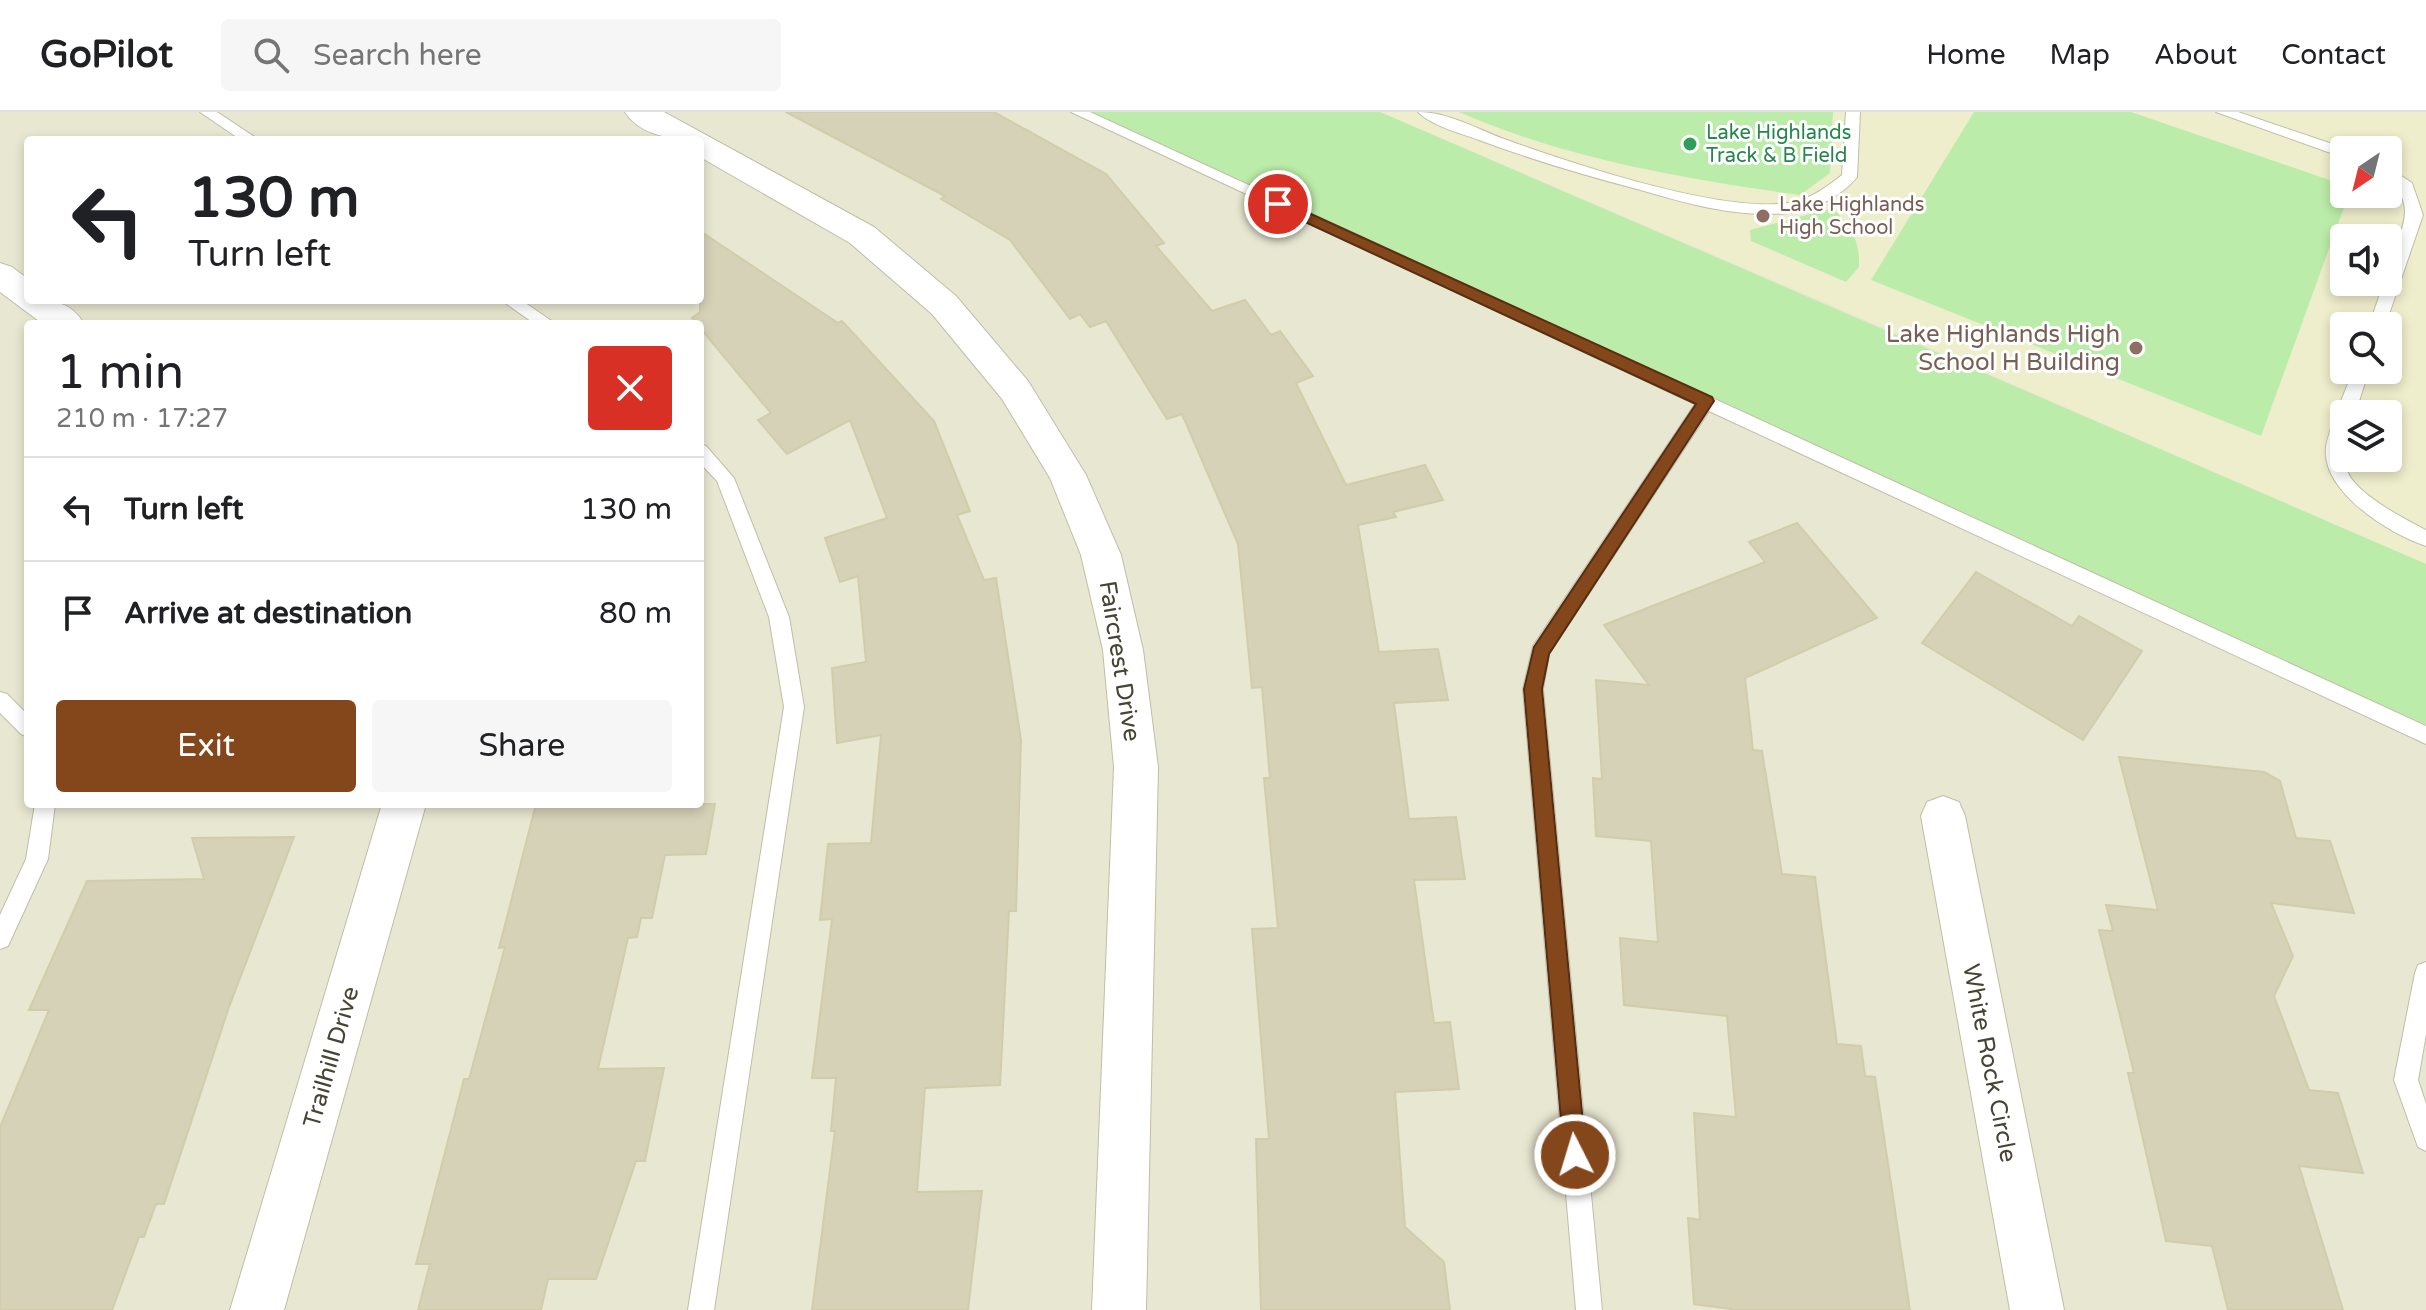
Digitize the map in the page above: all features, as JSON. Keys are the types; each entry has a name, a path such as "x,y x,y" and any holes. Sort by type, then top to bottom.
{"street":[{"path":"640,112 685,136"},
{"name":"Faircrest Drive","path":"704,146 862,235 944,305 1015,390 1067,475 1101,555 1123,650 1136,767 1119,1310"},
{"path":"0,275 24,293"},
{"path":"40,304 62,320"},
{"name":"Trailhill Drive","path":"257,1310 403,808"},
{"name":"White Rock Circle","path":"1943,816 2037,1310"}],"lane":[{"path":"207,112 246,136"},
{"path":"1078,112 2426,735"},
{"path":"1425,112 1488,141 1546,159 1665,192 1744,209 1793,208 1828,195 1849,177 1853,112"},
{"path":"2223,112 2330,148"},
{"path":"2382,312 2415,215 2407,187 2402,183"},
{"path":"516,304 542,320"},
{"path":"1589,1310 1533,689 1540,652 1706,401"},
{"path":"701,1310 794,707 779,617 725,478 704,455"},
{"path":"2338,472 2379,514 2426,539"},
{"path":"0,700 24,724"},
{"path":"0,939 37,859 44,808"},
{"path":"2426,973 2406,1080 2426,1139"}],"shaded area":[{"path":"0,112 2426,112 2426,1310 0,1310"},
{"path":"1380,112 2426,112 2426,564 1842,310"}],"green space":[{"path":"1076,112 1380,112 2426,564 2426,732"},
{"name":"Lake Highlands Track & B Field","path":"1459,112 1833,112 1830,173 1800,195 1713,182 1584,155 1541,143"},
{"path":"1974,112 2131,112 2330,180 2330,208 2344,208 2338,224 2330,224 2330,246 2261,436 1871,280"},
{"path":"1833,208 1849,228 1858,249 1859,267 1846,282 1751,241 1750,230"}],"building":[{"path":"786,112 994,112 1106,174 1164,243 1156,246 1212,311 1245,300 1271,335 1280,331 1313,376 1296,383 1346,485 1425,465 1443,500 1393,512 1396,517 1358,525 1379,652 1438,649 1448,700 1394,703 1409,819 1456,817 1465,879 1414,880 1434,1023 1450,1022 1459,1089 1395,1092 1405,1227 1444,1262 1450,1310 1261,1310 1256,1139 1269,1139 1252,929 1278,928 1264,778 1270,778 1262,687 1252,688 1238,544 1182,414 1167,419 1106,321 1090,327 1080,314 1070,319 1010,240 941,199 945,196"},
{"path":"704,234 838,323 842,321 934,421 970,511 957,515 984,580 996,578 1021,740 1016,911 1009,911 1000,1085 925,1088 917,1192 982,1191 968,1310 812,1310 835,1131 831,1131 836,1078 812,1078 832,919 820,920 828,844 871,843 881,735 837,743 832,668 866,662 858,576 840,582 825,538 887,518 850,420 787,454 758,420 771,413 704,333 704,320 692,318 700,312 700,304 704,304"},
{"path":"1797,523 1877,618 1745,678 1753,750 1762,751 1782,874 1815,877 1837,1044 1861,1046 1865,1076 1875,1077 1910,1310 1738,1310 1694,1304 1688,1218 1700,1220 1694,1113 1736,1117 1727,1016 1624,1005 1620,938 1658,942 1651,841 1596,836 1593,778 1602,779 1596,680 1649,685 1604,625 1765,562 1749,542"},
{"path":"1976,572 2072,626 2079,616 2142,651 2083,740 1922,643"},
{"path":"2119,757 2264,772 2280,781 2296,838 2330,841 2354,913 2271,903 2293,956 2274,996 2309,1090 2338,1093 2363,1173 2299,1166 2343,1310 2228,1310 2212,1246 2166,1241 2128,1073 2134,1073 2099,930 2113,931 2106,905 2158,910"},
{"path":"704,804 715,804 706,854 665,855 652,918 641,918 637,937 628,938 598,1069 664,1068 645,1161 636,1161 596,1279 548,1279 541,1310 418,1310 430,1264 416,1264 464,1079 469,1079 505,947 499,948 535,808 704,808"},
{"path":"294,837 229,1007 164,1204 156,1204 144,1237 139,1237 112,1310 0,1310 0,1127 49,1010 29,1010 87,881 204,879 192,838"}],"place":[{"name":"Lake Highlands Track & B Field","path":"1690,144"},
{"name":"Lake Highlands High School","path":"1763,216"},
{"name":"Lake Highlands High School H Building","path":"2136,348"}],"route":[{"path":"1278,204 1706,401 1540,652 1533,689 1575,1155"}]}
